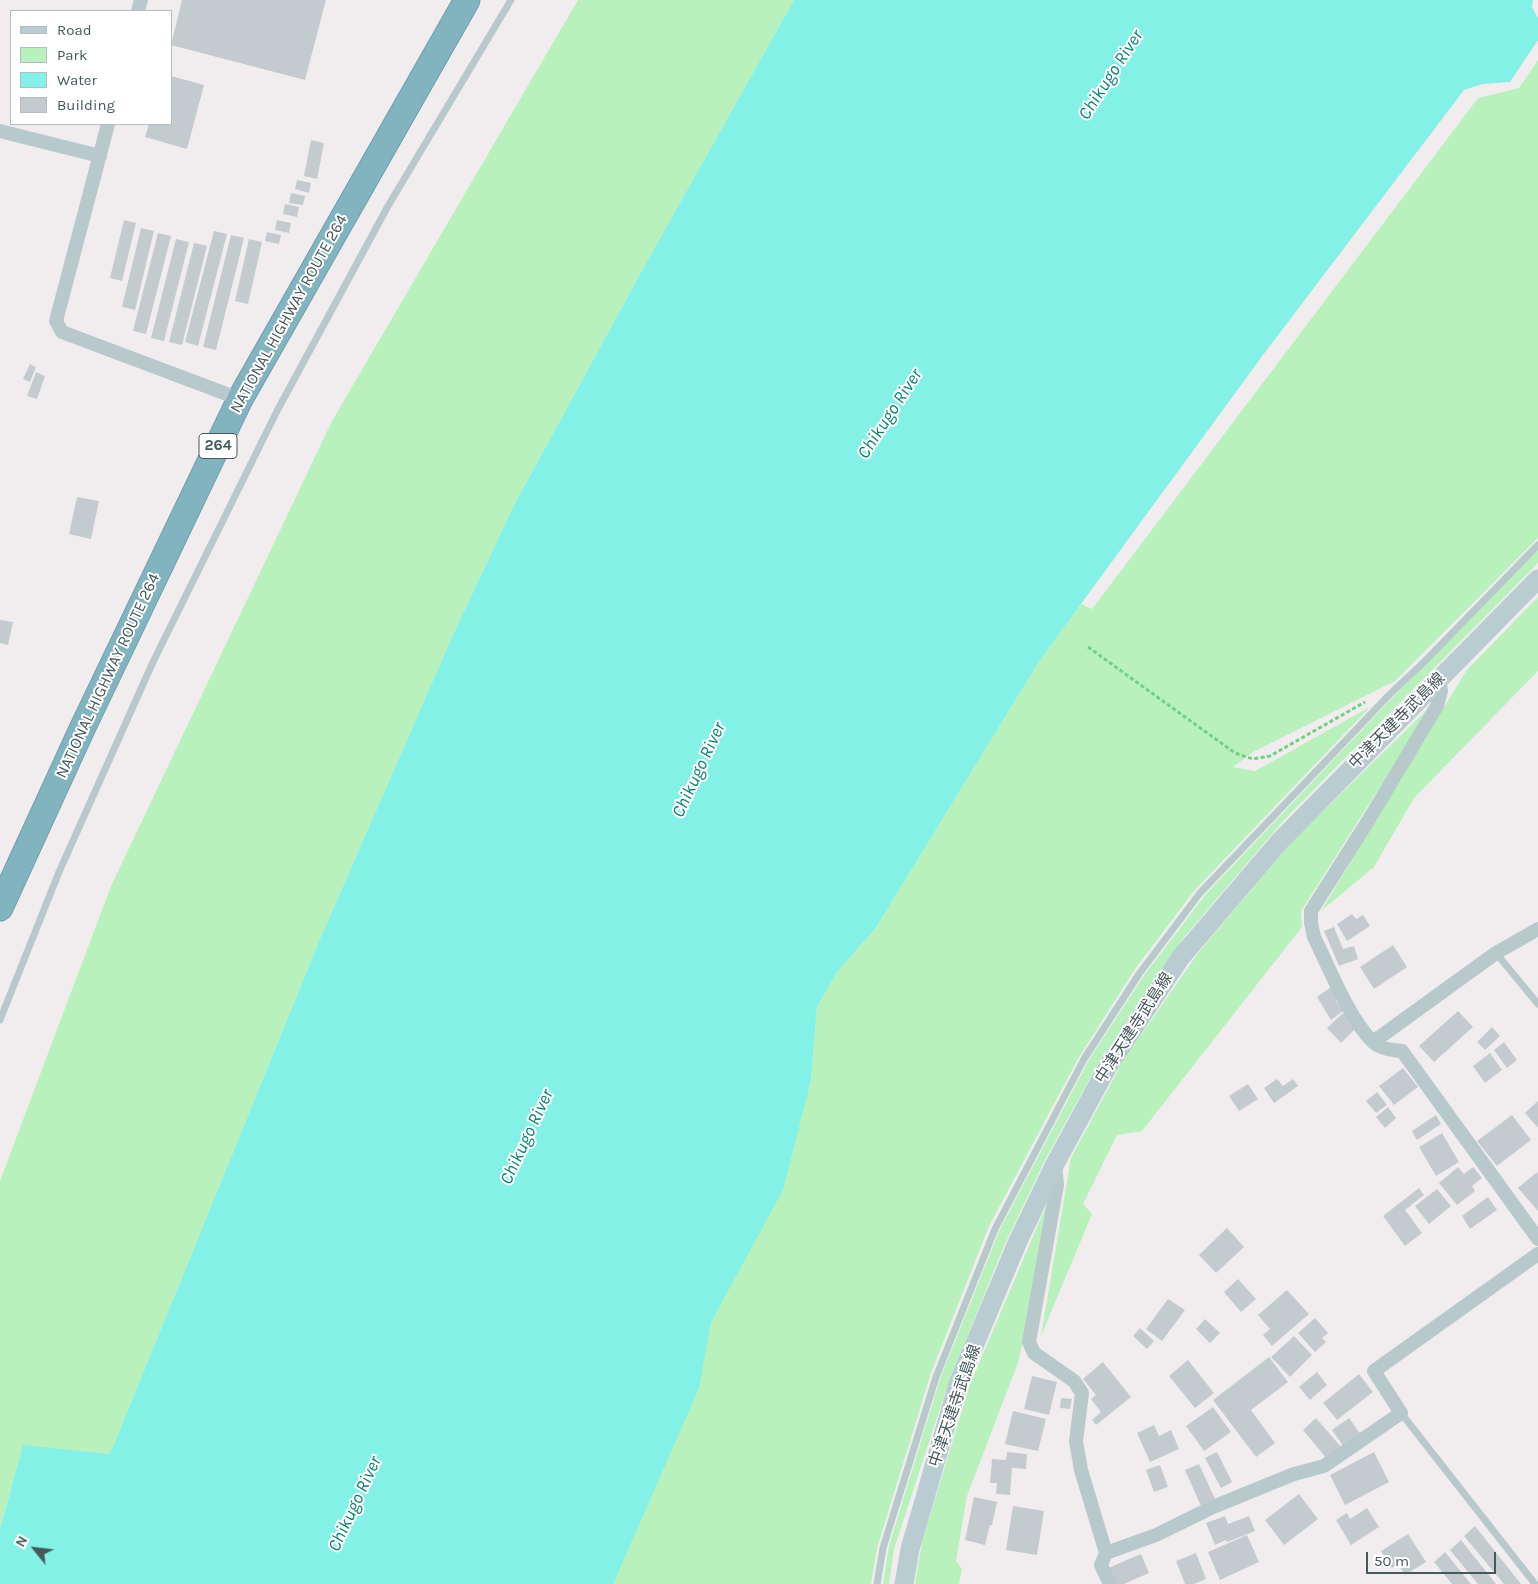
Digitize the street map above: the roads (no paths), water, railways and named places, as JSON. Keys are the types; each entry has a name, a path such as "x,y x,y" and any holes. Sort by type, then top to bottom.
{"highway":[{"name":"NATIONAL HIGHWAY ROUTE 264","path":"2,897 240,399 467,0"}],"main road":[{"name":"中津天建寺武島線","path":"904,1584 910,1549 958,1384 1018,1241 1055,1164 1106,1068 1181,957 1280,841 1439,678 1538,580"}],"street":[{"path":"108,125 56,321 62,332 240,399"},
{"path":"0,131 100,156"},
{"path":"1439,678 1441,691 1437,706 1311,911 1311,923 1314,937 1356,1021 1373,1042 1385,1049 1402,1050 1538,1239"},
{"path":"1373,1042 1496,953 1538,928"},
{"path":"1055,1164 1057,1185 1029,1342 1034,1353 1074,1381 1082,1393 1076,1441 1077,1448 1081,1470 1106,1553 1101,1565 1110,1584"},
{"path":"1106,1553 1156,1535 1213,1507 1294,1474 1324,1466 1401,1413 1374,1371 1538,1254"}],"lane":[{"path":"0,1020 59,872 149,670 277,411 388,206 511,0"},
{"path":"877,1584 883,1548 936,1376 995,1228 1084,1059 1139,974 1200,893 1390,694 1424,662 1538,545"},
{"path":"1496,953 1538,1004"},
{"path":"1401,1413 1535,1584"}],"water":[{"name":"Chikugo River","path":"794,0 1533,0 1532,7 1538,18 1538,40 1510,82 1483,84 1464,90 1263,355 1040,660 875,929 837,972 817,1007 811,1080 783,1190 711,1322 699,1388 613,1584 0,1584 0,1529 23,1445 110,1454 320,939 452,637 514,505 645,265"}]}
